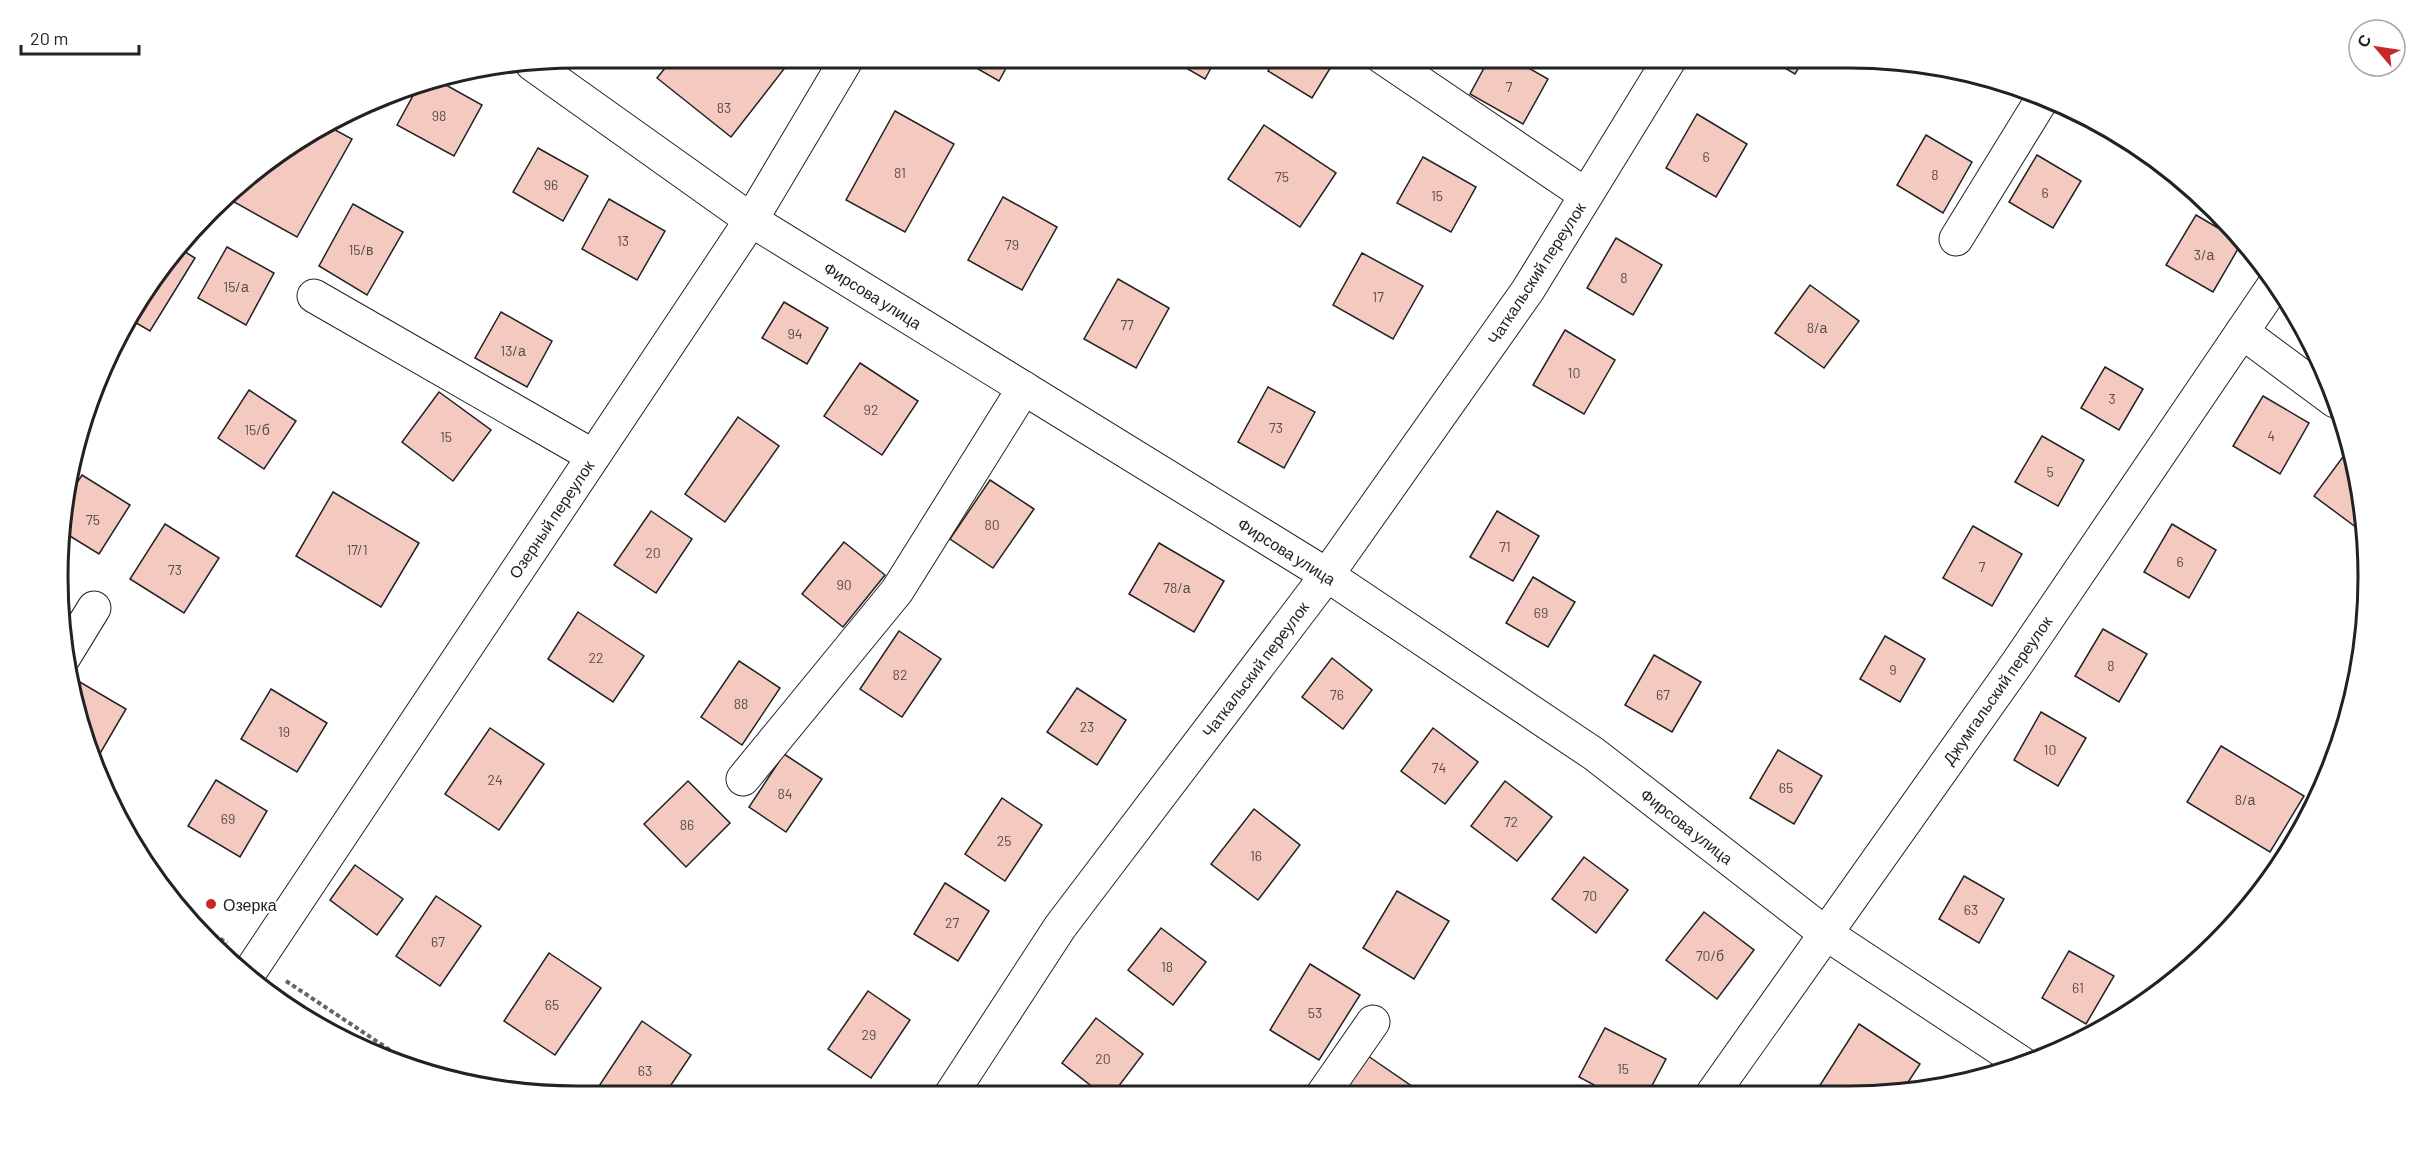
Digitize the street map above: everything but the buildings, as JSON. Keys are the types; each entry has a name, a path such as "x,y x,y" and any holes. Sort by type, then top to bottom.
{"street":[{"name":"Озерный переулок","path":"252,968 751,220 841,68"},
{"path":"1398,68 1586,195"},
{"name":"Чаткальский переулок","path":"957,1086 1060,927 1327,575 1528,290 1664,68"},
{"name":"Фирсова улица","path":"540,69 751,220 1327,575 1594,754 1825,933 2014,1058"},
{"path":"1956,239 2039,104"},
{"name":"Джумгальский переулок","path":"1718,1086 2018,662 2270,291"},
{"path":"315,296 593,456"},
{"path":"2242,332 2322,392"},
{"path":"743,779 897,591 1024,388"},
{"path":"72,644 94,608"},
{"path":"1329,1086 1373,1022"}],"path":[{"path":"236,955 252,968 386,1050"}],"place":[{"name":"Озерка","path":"211,904"}]}
